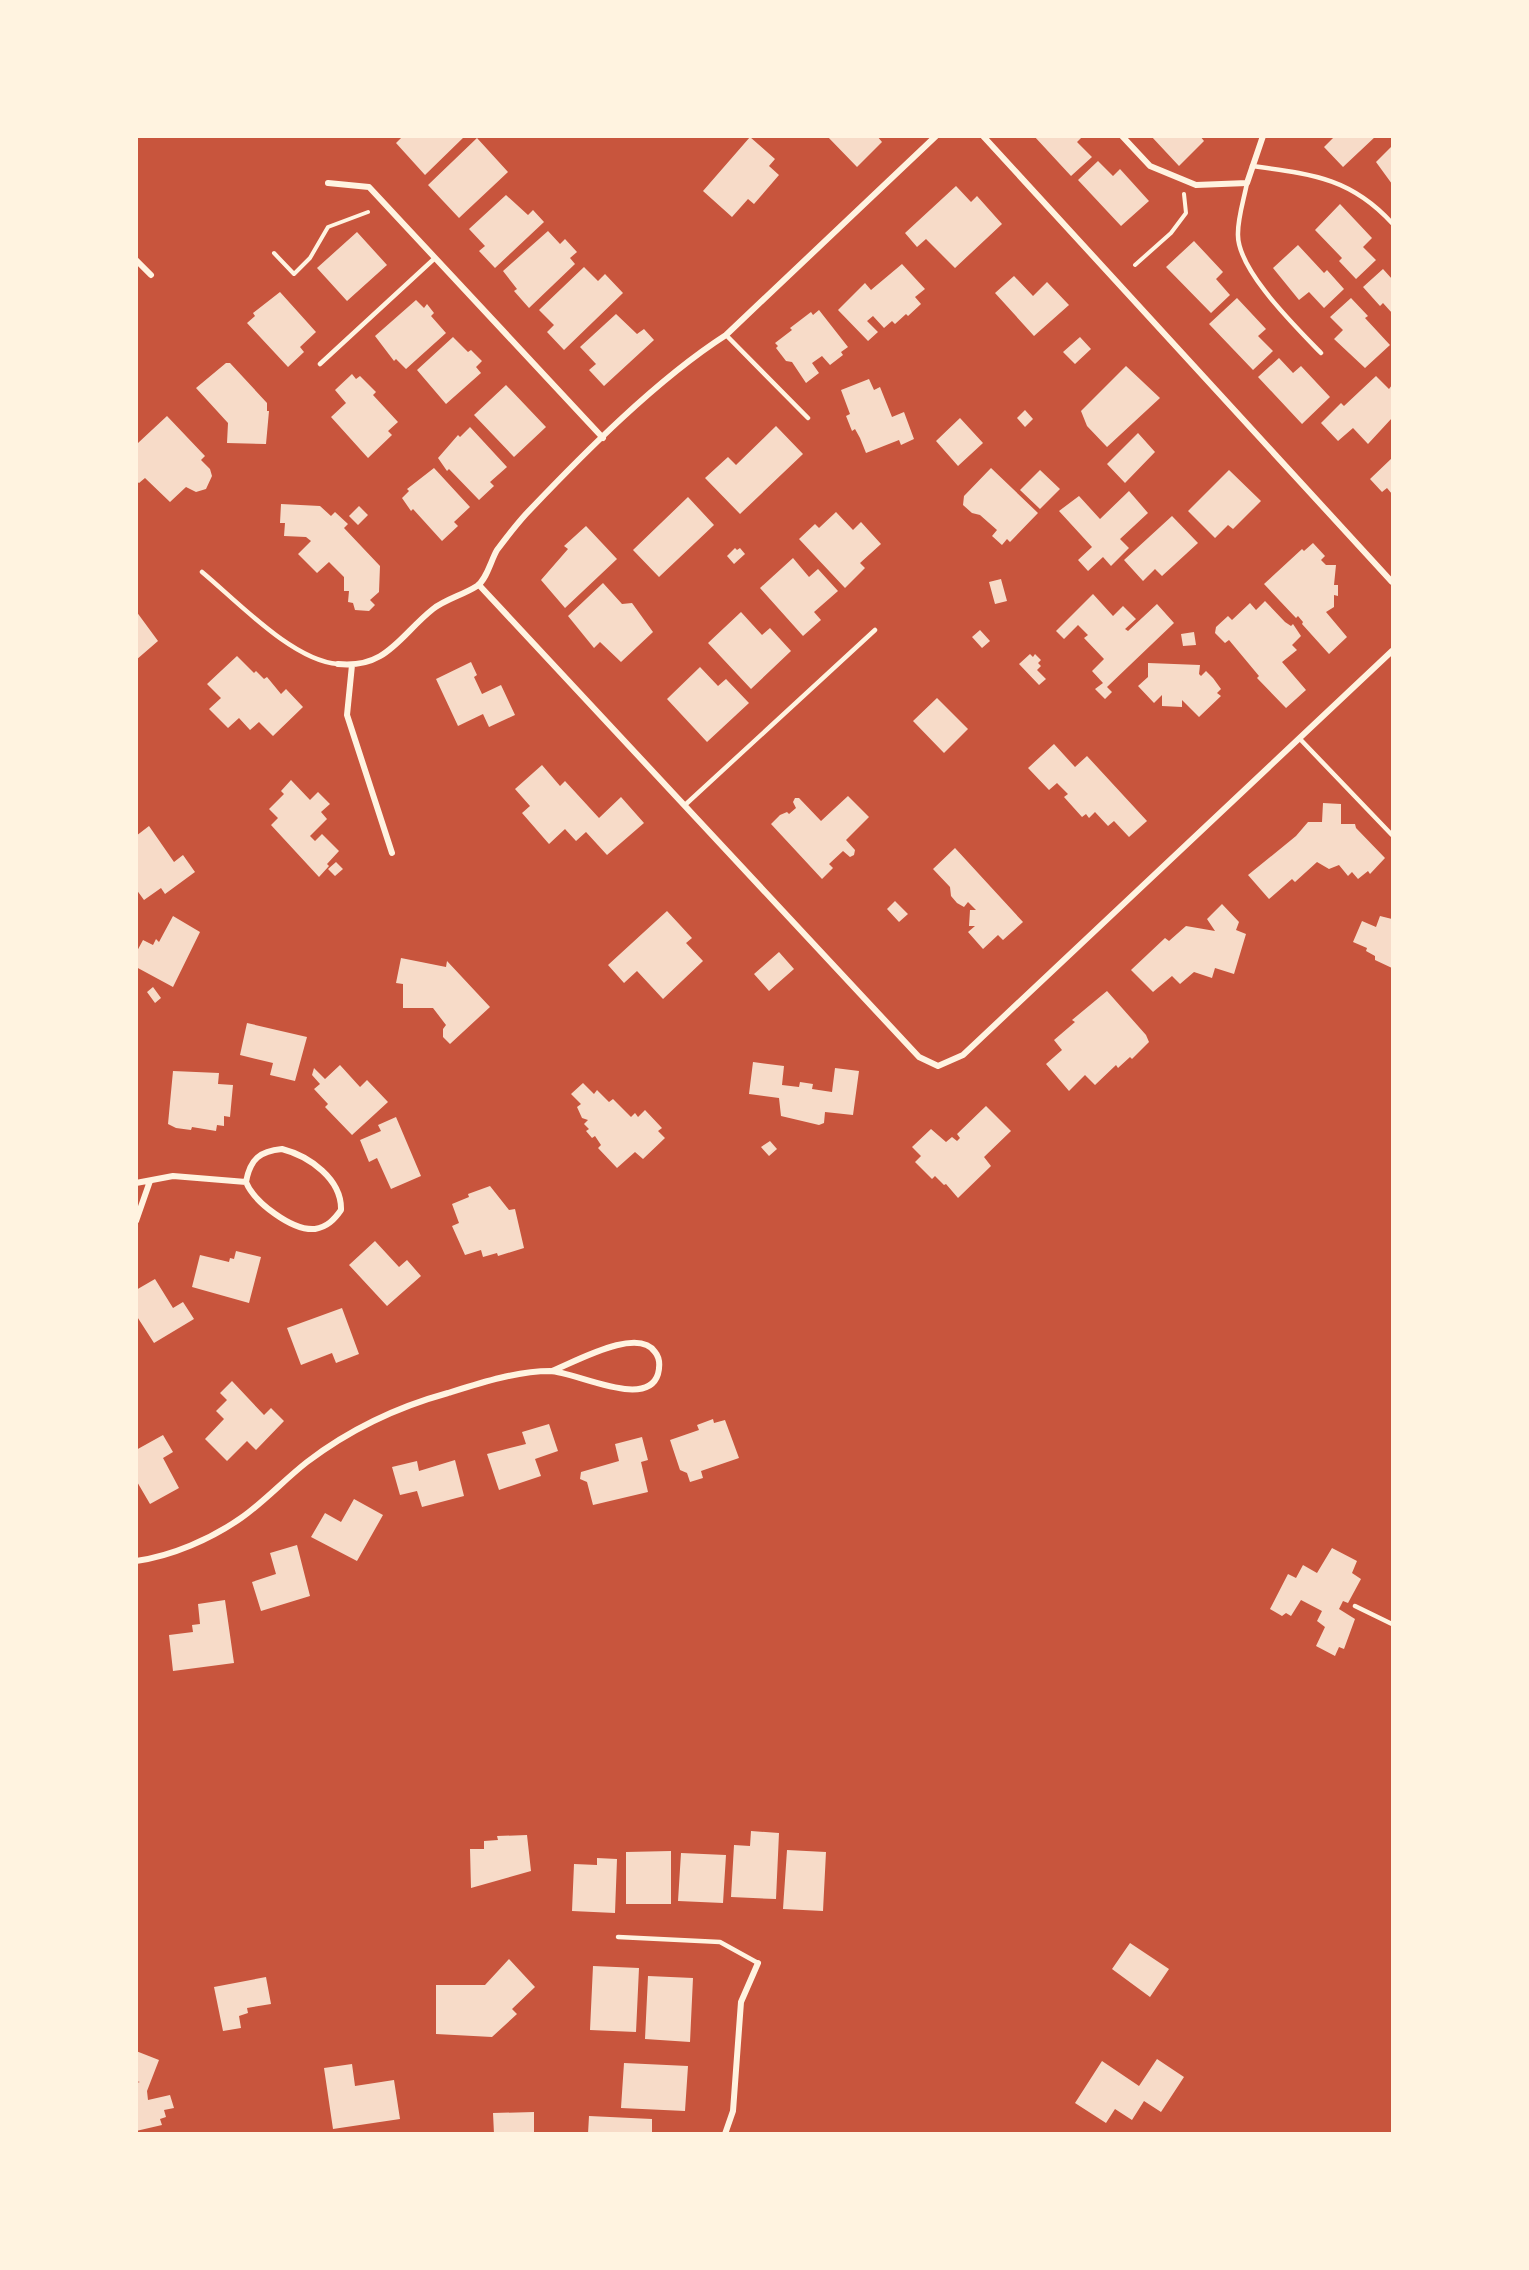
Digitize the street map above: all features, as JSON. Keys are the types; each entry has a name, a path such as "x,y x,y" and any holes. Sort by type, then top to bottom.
{"street":[{"path":"338,664 352,665 372,661 391,650 433,609 479,585 497,551 524,516 603,438 692,356 726,334 936,136"},
{"path":"984,136 1392,582"},
{"path":"1122,136 1150,166 1196,185 1247,183 1263,136"},
{"path":"328,183 369,187 603,438"},
{"path":"136,260 151,275"},
{"path":"479,585 919,1057 938,1066 963,1055 1392,651"},
{"path":"352,665 347,715 392,853"},
{"path":"282,1149 294,1153 332,1182 338,1192 341,1210 326,1226 306,1228 259,1201 246,1182 253,1161 261,1153 282,1149"},
{"path":"136,1183 173,1176 246,1182"},
{"path":"136,1221 150,1181"},
{"path":"136,1561 196,1543 241,1518 308,1462 359,1428 403,1407 526,1373 552,1371 627,1341 644,1342 651,1347 660,1362 657,1378 645,1389 628,1390 552,1371"},
{"path":"725,2133 733,2112 741,2002 758,1963"}],"lane":[{"path":"1252,166 1311,174 1344,184 1366,198 1392,223"},
{"path":"1247,183 1237,235 1247,265 1278,308 1321,353"},
{"path":"320,364 435,258"},
{"path":"726,334 808,418"},
{"path":"202,572 294,650 327,663 338,664"},
{"path":"685,805 875,630"},
{"path":"1300,739 1392,835"},
{"path":"1355,1606 1392,1624"},
{"path":"618,1937 720,1942 758,1963"}],"path":[{"path":"1135,264 1171,233 1186,213 1183,194 1192,194"},
{"path":"274,253 294,274 310,258 328,227 368,212"}],"building":[{"path":"403,136 465,136 425,175 396,143"},
{"path":"827,136 877,136 882,142 857,167"},
{"path":"1034,136 1083,136 1077,142 1092,157 1071,176"},
{"path":"1151,136 1200,136 1204,141 1179,166"},
{"path":"1335,136 1376,136 1343,167 1324,147"},
{"path":"750,137 775,159 769,166 779,175 754,204 748,199 732,217 703,191"},
{"path":"477,138 508,172 459,218 428,185"},
{"path":"1392,146 1392,184 1376,162"},
{"path":"1098,161 1113,176 1120,169 1149,201 1121,226 1078,180"},
{"path":"956,186 971,202 977,196 1002,224 955,268 926,239 917,247 905,233"},
{"path":"506,195 528,215 533,210 544,222 495,268 479,251 485,246 469,229"},
{"path":"1340,204 1372,238 1363,247 1376,260 1356,279 1339,261 1342,258 1315,230"},
{"path":"548,231 560,244 565,239 577,252 570,258 575,264 529,308 514,291 517,289 503,271"},
{"path":"357,232 387,265 347,301 317,268"},
{"path":"1194,241 1223,272 1216,279 1230,295 1211,313 1166,267"},
{"path":"1298,245 1324,273 1327,270 1344,289 1324,308 1309,292 1299,300 1273,268"},
{"path":"902,264 925,289 915,297 921,304 908,316 906,314 895,324 892,321 884,328 873,316 867,321 878,332 868,341 838,310 865,283 871,290"},
{"path":"584,267 598,281 605,274 623,293 564,350 547,332 554,325 539,310"},
{"path":"1383,269 1392,279 1392,313 1383,303 1380,306 1363,287"},
{"path":"1014,276 1033,296 1047,282 1069,305 1034,336 995,293"},
{"path":"280,292 316,332 300,347 304,352 288,367 247,323 255,316 253,313"},
{"path":"1237,298 1266,329 1258,336 1273,351 1253,370 1209,324"},
{"path":"1351,298 1368,316 1365,318 1390,345 1365,368 1334,339 1343,330 1330,317"},
{"path":"416,300 424,308 427,304 434,313 431,316 446,333 406,369 396,359 394,361 375,336"},
{"path":"819,310 848,347 841,352 843,355 830,365 822,356 812,363 819,373 806,383 792,362 786,361 775,343 811,312 813,315"},
{"path":"616,314 637,334 644,329 654,340 604,386 589,370 596,364 580,347"},
{"path":"453,337 468,352 471,350 482,361 476,367 481,373 446,404 417,370"},
{"path":"1080,337 1091,349 1075,364 1063,352"},
{"path":"1279,358 1293,373 1301,366 1330,397 1302,424 1258,377"},
{"path":"226,363 230,363 267,403 267,411 269,411 266,444 227,443 228,423 196,388"},
{"path":"1126,366 1160,398 1107,447 1087,426 1081,411"},
{"path":"352,374 356,379 360,376 376,392 373,395 398,422 388,431 392,435 368,458 331,417 346,403 335,390"},
{"path":"1376,376 1389,389 1392,385 1392,418 1368,444 1353,428 1338,441 1321,423 1341,403 1344,406"},
{"path":"869,379 874,390 880,387 892,417 904,412 914,439 901,445 899,440 866,453 855,429 852,431 846,416 850,414 841,390"},
{"path":"506,385 546,427 514,457 474,415"},
{"path":"1025,410 1033,419 1025,427 1017,418"},
{"path":"167,416 205,456 201,460 210,469 212,476 206,489 196,492 186,487 170,502 145,478 139,483 136,481 136,441 138,443"},
{"path":"960,418 983,443 958,466 936,441"},
{"path":"776,426 803,454 740,514 705,478 728,457 736,465"},
{"path":"470,427 507,467 490,482 494,486 479,500 449,469 447,471 438,458 458,435 460,437"},
{"path":"1138,433 1155,452 1125,483 1107,464"},
{"path":"1392,458 1392,494 1387,488 1382,492 1370,479"},
{"path":"434,468 470,507 454,522 458,526 442,541 413,509 411,511 402,498 409,491 407,489"},
{"path":"991,468 1038,513 1010,542 1007,539 1002,545 992,536 997,530 980,515 972,513 963,505 964,496"},
{"path":"1040,470 1060,489 1040,509 1020,490"},
{"path":"1229,470 1261,501 1233,529 1228,525 1215,538 1188,511"},
{"path":"1129,491 1148,513 1120,539 1129,548 1111,566 1103,557 1088,571 1078,560 1092,547 1059,511 1079,496 1100,519"},
{"path":"688,497 714,525 659,577 633,550"},
{"path":"281,504 320,506 331,516 335,512 348,524 344,528 380,566 379,592 370,600 375,605 369,611 355,610 353,603 348,602 349,591 344,591 344,577 329,562 317,573 298,554 311,541 306,537 284,536 285,523 280,523"},
{"path":"359,506 368,515 358,525 349,516"},
{"path":"836,512 853,530 861,522 881,544 860,563 865,568 845,588 799,539 815,524 819,528"},
{"path":"1172,516 1198,543 1162,576 1155,569 1143,581 1124,560"},
{"path":"586,526 617,559 565,608 541,580 568,549 564,546"},
{"path":"1313,543 1325,556 1321,560 1326,565 1336,565 1334,585 1338,585 1338,596 1334,595 1334,607 1326,612 1347,637 1329,654 1302,624 1298,616 1296,618 1264,584 1302,549 1304,551"},
{"path":"735,548 737,550 740,548 745,554 734,564 727,556"},
{"path":"793,558 809,577 818,569 838,591 814,612 821,620 803,636 760,588"},
{"path":"1001,579 1007,601 995,604 989,582"},
{"path":"603,583 622,604 632,603 653,632 621,662 600,642 594,648 568,616"},
{"path":"1093,594 1113,616 1123,606 1136,619 1125,629 1128,631 1157,604 1174,623 1107,687 1112,692 1105,699 1095,689 1103,683 1092,671 1104,659 1084,638 1088,635 1078,625 1064,639 1056,631"},
{"path":"1265,601 1285,622 1291,626 1293,624 1301,636 1292,645 1297,650 1282,662 1306,690 1286,708 1257,678 1259,676 1229,640 1225,643 1215,633 1216,627 1228,616 1232,620 1250,603 1256,610"},
{"path":"136,611 158,641 136,660"},
{"path":"741,612 762,635 770,628 791,651 751,689 708,643"},
{"path":"980,630 990,641 982,648 972,637"},
{"path":"1194,632 1196,645 1183,646 1181,634"},
{"path":"1030,654 1033,657 1035,654 1041,660 1038,663 1041,666 1037,670 1046,679 1039,685 1019,664"},
{"path":"237,656 254,673 256,671 264,679 267,677 281,694 286,689 303,707 273,736 259,722 250,730 239,718 228,728 209,709 221,698 207,684"},
{"path":"471,662 477,675 474,677 482,694 501,685 515,715 489,727 483,714 458,726 436,679"},
{"path":"1148,663 1200,665 1199,674 1201,676 1206,671 1213,678 1221,689 1217,693 1221,696 1199,717 1182,700 1182,707 1162,706 1162,695 1154,703 1138,686 1148,677"},
{"path":"700,667 718,686 726,679 749,703 707,742 667,699"},
{"path":"937,698 968,729 944,753 913,721"},
{"path":"1054,744 1075,767 1087,756 1147,821 1129,837 1114,821 1108,826 1095,812 1089,818 1086,814 1082,817 1064,797 1068,794 1057,783 1049,790 1028,768"},
{"path":"542,765 560,786 565,781 599,818 621,797 644,823 607,855 586,832 576,841 565,829 549,844 522,813 530,806 515,789"},
{"path":"291,780 310,800 318,792 330,804 321,812 327,819 310,836 315,841 322,834 339,851 319,877 271,825 278,818 269,809 284,794 281,791"},
{"path":"848,796 869,817 846,840 855,850 854,855 850,857 843,851 829,864 833,868 822,879 771,824 780,815 787,812 789,814 796,808 793,802 795,798 799,798 821,821"},
{"path":"1323,803 1341,804 1341,824 1355,824 1356,828 1385,858 1370,874 1368,871 1358,879 1352,872 1348,876 1339,865 1329,869 1317,862 1295,882 1292,879 1269,899 1248,875 1296,836 1308,822 1322,822"},
{"path":"149,826 174,862 183,855 195,872 165,894 161,888 144,900 136,889 136,836"},
{"path":"955,848 1023,922 1003,940 998,935 983,949 968,932 975,926 969,926 970,910 976,910 968,902 964,907 957,903 951,896 950,887 933,869"},
{"path":"336,862 343,869 335,876 328,869"},
{"path":"895,901 908,914 899,922 887,909"},
{"path":"1222,904 1239,922 1236,930 1246,934 1234,974 1215,968 1212,978 1194,972 1180,984 1172,976 1153,992 1131,970 1165,938 1169,941 1186,926 1215,931 1207,919"},
{"path":"667,911 692,938 686,943 703,961 663,999 637,971 624,983 608,965"},
{"path":"173,916 200,932 173,987 136,967 136,953 143,940 153,945 156,939 159,942"},
{"path":"1380,916 1392,919 1392,968 1375,960 1375,956 1366,951 1367,948 1353,942 1362,921 1376,927"},
{"path":"779,952 794,969 769,991 754,974"},
{"path":"401,958 446,967 447,961 490,1007 450,1044 443,1037 443,1029 446,1025 433,1008 403,1008 403,984 396,983"},
{"path":"153,987 161,998 155,1003 147,992"},
{"path":"1107,991 1146,1035 1149,1042 1132,1059 1130,1057 1118,1068 1116,1065 1095,1085 1085,1075 1069,1091 1046,1064 1062,1050 1054,1040 1075,1022 1072,1020"},
{"path":"247,1023 307,1037 295,1081 270,1075 273,1063 240,1055"},
{"path":"753,1062 784,1066 782,1085 799,1087 800,1082 813,1084 812,1089 832,1092 835,1068 859,1071 853,1115 825,1112 824,1123 819,1125 781,1116 779,1098 749,1094"},
{"path":"340,1065 360,1087 367,1080 388,1102 352,1135 325,1107 328,1104 314,1089 320,1084 312,1075 314,1068 325,1079"},
{"path":"173,1071 219,1073 218,1084 233,1085 230,1117 224,1116 224,1126 217,1125 216,1131 192,1127 191,1130 176,1128 168,1124"},
{"path":"583,1083 594,1094 597,1090 609,1102 613,1099 631,1117 635,1113 638,1117 645,1110 662,1128 658,1131 665,1138 643,1159 635,1152 617,1168 598,1148 601,1145 595,1136 592,1138 586,1131 589,1129 584,1124 588,1120 582,1118 577,1107 581,1104 571,1094"},
{"path":"986,1106 1011,1131 984,1157 991,1166 958,1198 946,1184 944,1185 935,1176 932,1179 915,1162 921,1156 912,1147 931,1129 946,1142 952,1137 957,1141 960,1138 957,1134"},
{"path":"396,1117 421,1176 391,1189 377,1158 369,1162 360,1140 381,1131 378,1125"},
{"path":"770,1141 777,1149 769,1156 761,1147"},
{"path":"490,1186 509,1210 515,1209 524,1248 498,1256 497,1253 483,1257 481,1250 465,1255 452,1226 459,1223 452,1204 469,1197 468,1194"},
{"path":"375,1241 399,1267 407,1260 421,1276 387,1306 349,1265"},
{"path":"236,1251 261,1257 249,1303 192,1287 200,1255 229,1262 230,1258 234,1259"},
{"path":"155,1279 173,1308 183,1302 194,1319 154,1343 136,1315 136,1290"},
{"path":"342,1308 359,1354 336,1363 332,1353 301,1365 287,1328"},
{"path":"232,1381 264,1415 271,1408 284,1421 256,1450 247,1441 227,1461 205,1439 224,1419 216,1411 227,1400 220,1393"},
{"path":"713,1419 714,1423 725,1420 739,1458 701,1471 703,1478 690,1482 687,1473 680,1470 670,1440 699,1430 697,1425"},
{"path":"549,1424 558,1451 535,1459 541,1476 499,1490 487,1454 526,1444 522,1432"},
{"path":"163,1435 173,1452 163,1458 179,1488 150,1504 136,1480 136,1450"},
{"path":"642,1437 648,1460 641,1462 648,1492 593,1505 587,1482 580,1479 581,1472 619,1461 615,1444"},
{"path":"455,1460 464,1496 422,1507 417,1491 400,1495 392,1467 417,1461 419,1471"},
{"path":"354,1499 383,1515 357,1561 311,1537 325,1513 341,1522"},
{"path":"297,1545 310,1596 261,1611 252,1582 276,1574 270,1553"},
{"path":"1332,1548 1357,1561 1352,1573 1361,1579 1348,1603 1343,1601 1339,1609 1355,1619 1344,1649 1339,1647 1335,1656 1316,1646 1325,1627 1317,1621 1322,1611 1301,1600 1291,1616 1286,1613 1282,1616 1270,1609 1288,1574 1296,1578 1303,1565 1317,1573"},
{"path":"225,1600 234,1663 173,1671 169,1635 193,1632 192,1625 200,1624 198,1604"},
{"path":"751,1831 779,1833 776,1899 731,1897 734,1845 750,1846"},
{"path":"527,1835 531,1871 471,1888 470,1849 484,1849 484,1841 498,1840 497,1836"},
{"path":"787,1850 826,1852 823,1911 783,1909"},
{"path":"671,1851 671,1904 626,1904 626,1852"},
{"path":"681,1853 726,1855 723,1903 678,1901"},
{"path":"597,1858 617,1859 615,1913 572,1911 574,1864 597,1865"},
{"path":"1130,1943 1169,1969 1150,1997 1112,1969"},
{"path":"509,1959 535,1987 512,2009 517,2014 492,2037 436,2034 436,1985 485,1985"},
{"path":"593,1966 639,1968 636,2032 590,2030"},
{"path":"648,1976 693,1978 690,2042 645,2039"},
{"path":"266,1977 271,2004 247,2008 248,2013 239,2016 241,2028 223,2031 214,1987"},
{"path":"136,2051 159,2060 147,2091 148,2100 170,2095 174,2108 164,2110 166,2117 160,2119 162,2125 136,2131 136,2083 140,2082 136,2081"},
{"path":"1157,2059 1184,2077 1161,2112 1144,2101 1132,2120 1115,2109 1106,2123 1075,2103 1102,2061 1139,2086"},
{"path":"624,2063 688,2066 685,2111 621,2108"},
{"path":"352,2064 355,2086 394,2080 400,2119 333,2129 324,2068"},
{"path":"534,2112 534,2134 494,2134 493,2113"},
{"path":"589,2116 652,2119 652,2134 588,2134"}]}
